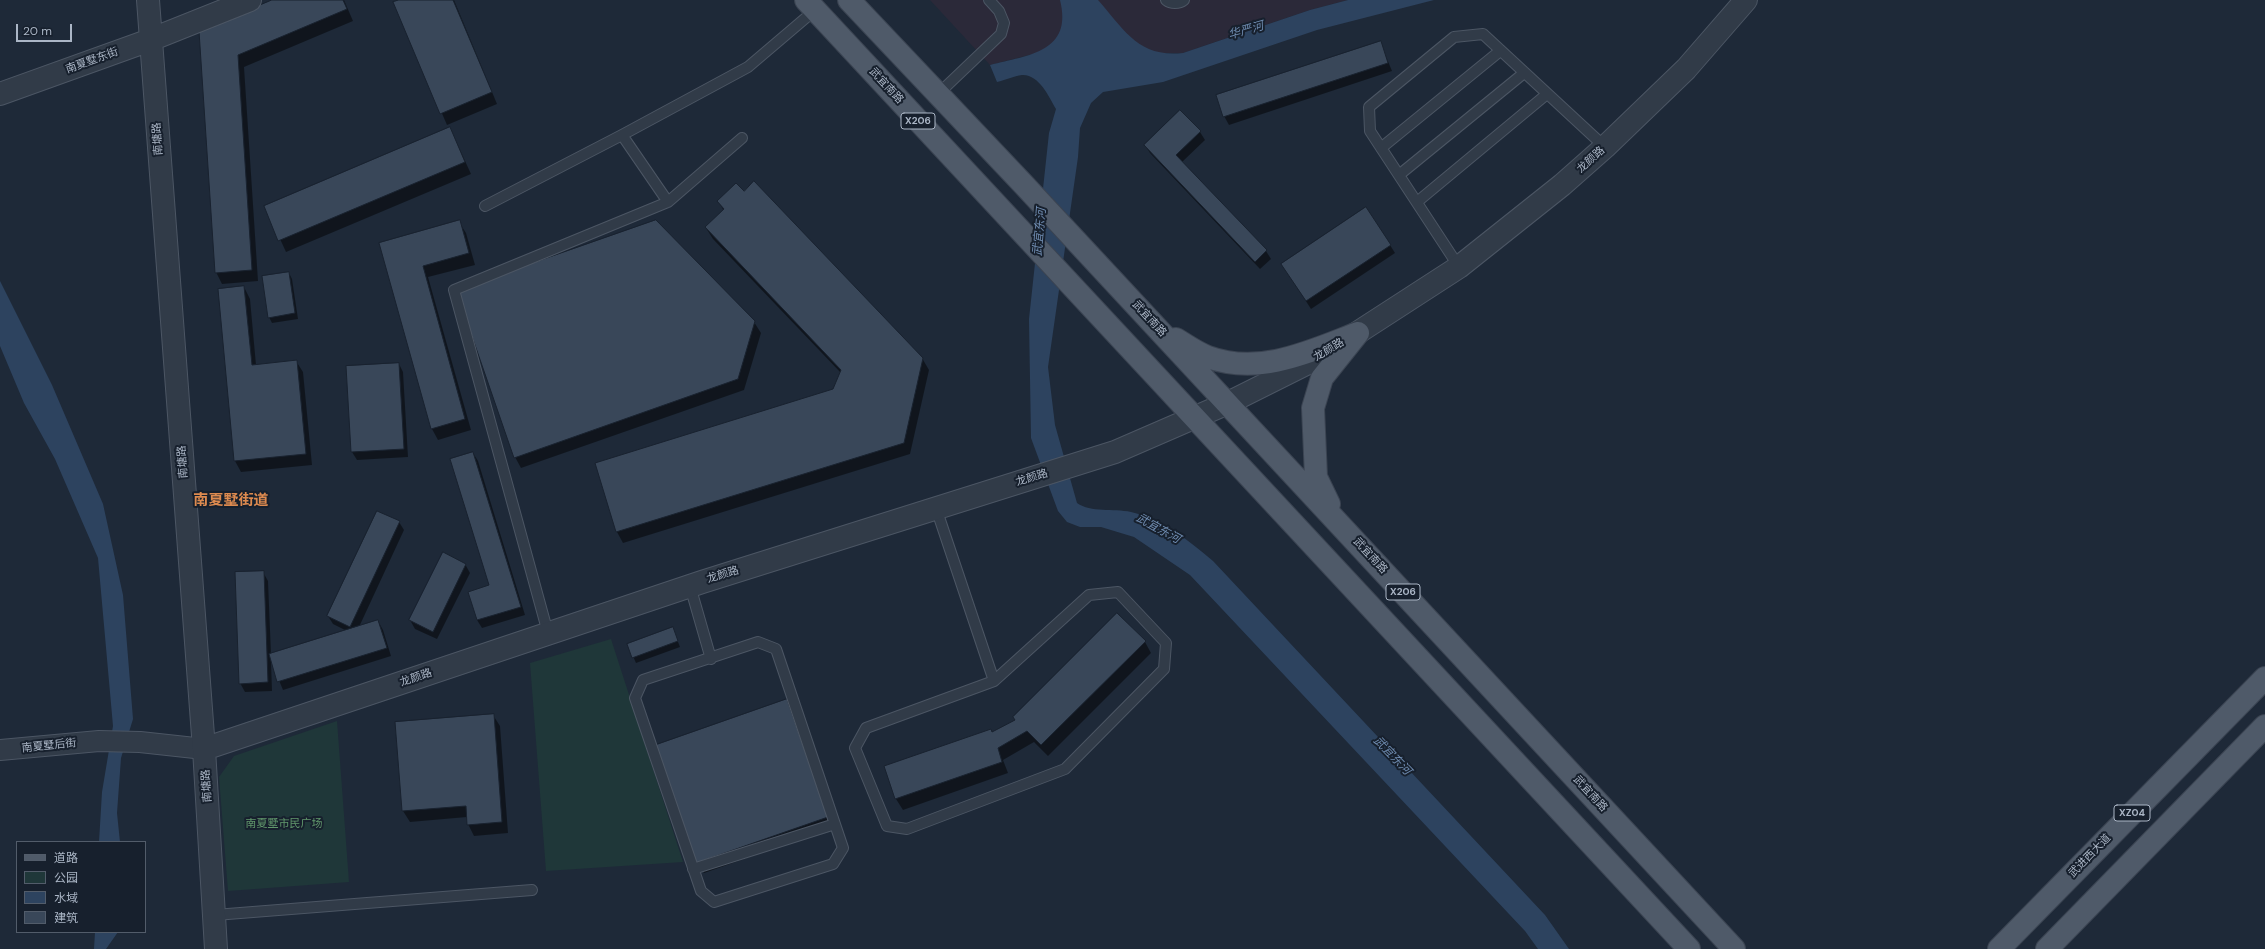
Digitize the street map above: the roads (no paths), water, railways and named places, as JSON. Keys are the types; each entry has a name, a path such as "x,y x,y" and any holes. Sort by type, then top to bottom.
{"main road":[{"name":"X206","path":"849,0 937,94"},
{"name":"武宜南路","path":"811,5 1196,418"},
{"name":"武宜南路","path":"937,94 1228,403 1734,949"},
{"path":"1159,330 1208,357 1248,365 1295,358 1358,333"},
{"path":"1339,523 1316,477 1313,408 1322,378 1358,333"},
{"name":"X206","path":"1196,418 1689,949"},
{"name":"武进西大道","path":"1999,949 2265,678"},
{"name":"XZ04","path":"2047,949 2265,726"}],"street":[{"name":"南塘路","path":"148,0 204,749 216,949"},
{"name":"南夏墅东街","path":"0,94 150,40 250,0"},
{"name":"龙颜路","path":"204,749 690,586 1115,452 1228,403 1320,357 1459,267 1562,185 1605,147 1686,69 1746,0"},
{"name":"南夏墅后街","path":"0,750 99,741 140,742 204,749"}],"lane":[{"path":"937,94 1001,34 1004,23 999,11 989,0"},
{"path":"1166,0 1169,3 1180,3 1184,0"},
{"path":"485,206 622,136 748,67 811,5"},
{"path":"1459,267 1370,130 1369,107 1454,37 1483,34 1605,147"},
{"path":"1381,148 1500,50"},
{"path":"1399,175 1524,73"},
{"path":"1417,202 1547,94"},
{"path":"622,136 668,202"},
{"path":"548,633 454,290 668,202 742,138"},
{"path":"936,508 994,682"},
{"path":"690,586 711,659"},
{"path":"1118,592 1166,643 1164,668 1065,769 907,829 886,826 854,748 866,728 994,682 1089,596 1118,592"},
{"path":"758,642 776,649 835,824 843,848 833,864 714,902 701,891 635,698 643,680 711,659 758,642"},
{"path":"693,869 835,824"},
{"path":"215,915 532,890"}],"water":[{"name":"武宜东河","path":"1060,0 1098,0 1124,31 1143,46 1154,51 1183,53 1310,10 1348,0 1434,0 1317,30 1163,82 1103,92 1091,103 1080,128 1078,157 1048,367 1055,425 1077,503 1089,508 1124,511 1142,515 1175,532 1213,561 1545,915 1569,949 1538,949 1525,931 1190,575 1134,537 1101,527 1080,527 1067,522 1058,511 1031,438 1029,319 1049,133 1056,109 1043,87 1034,78 1022,75 997,82 990,65 1033,54 1054,41 1060,31 1062,17"},
{"path":"0,281 52,385 103,504 123,595 133,719 121,758 117,813 120,841 99,841 102,792 113,726 98,558 55,459 24,403 0,346"},
{"path":"95,933 117,933 106,949 94,949"}],"district":[{"name":"南夏墅街道","path":"231,501"}],"water label":[{"name":"华严河","path":"1246,31"}],"park label":[{"name":"南夏墅市民广场","path":"284,824"}]}
